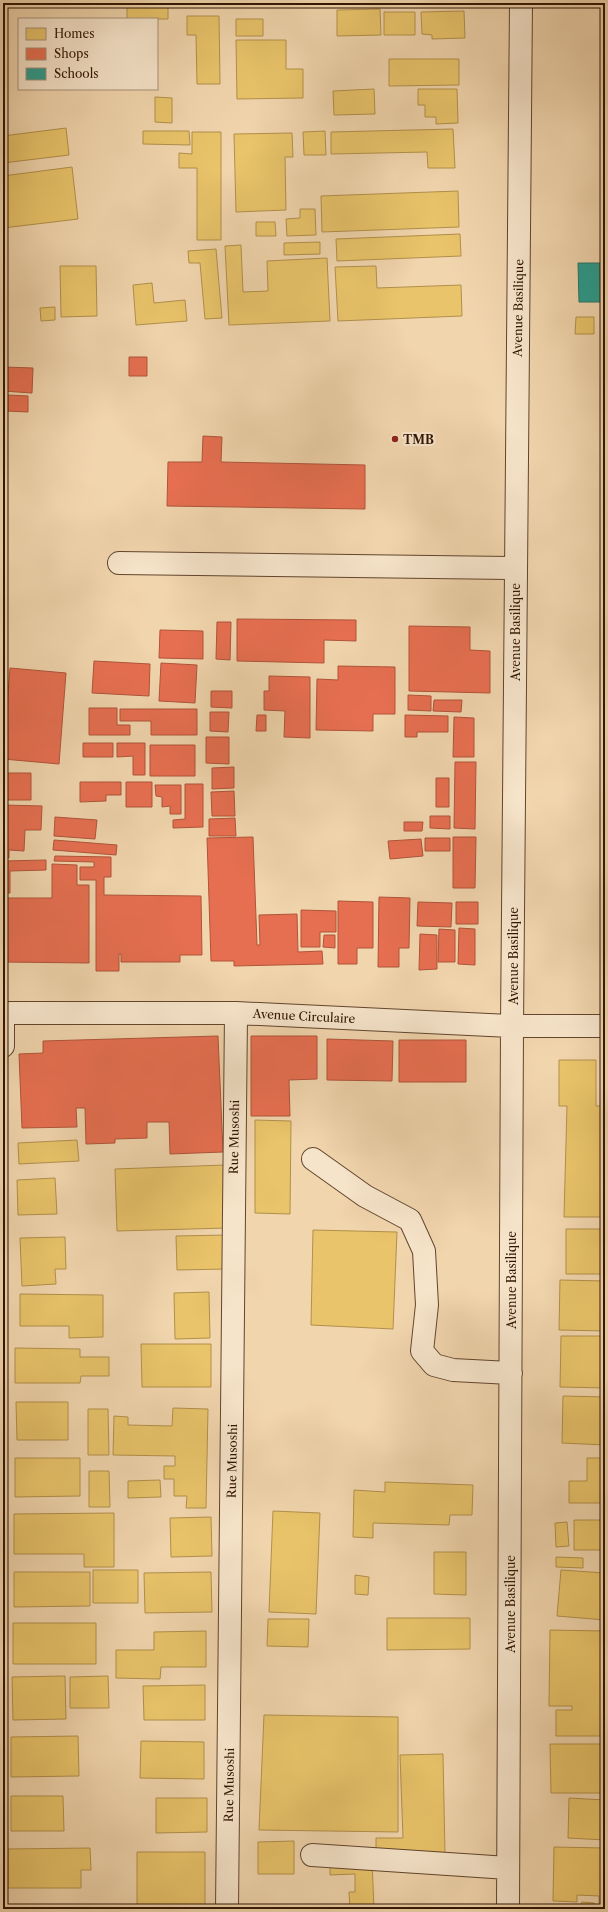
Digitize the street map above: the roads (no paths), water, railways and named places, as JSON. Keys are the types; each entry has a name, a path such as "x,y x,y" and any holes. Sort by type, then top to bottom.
{"street":[{"name":"Avenue Basilique","path":"508,1909 512,1026 521,3"},
{"path":"119,563 516,568"},
{"path":"3,1013 3,1046"},
{"name":"Avenue Circulaire","path":"3,1013 236,1013 512,1026 605,1026"},
{"name":"Rue Musoshi","path":"227,1909 236,1013"},
{"path":"313,1159 364,1196 410,1220 424,1251 427,1304 422,1351 434,1365 453,1370 511,1373"},
{"path":"312,1855 508,1868"}],"place":[{"name":"TMB","path":"395,439"}]}
